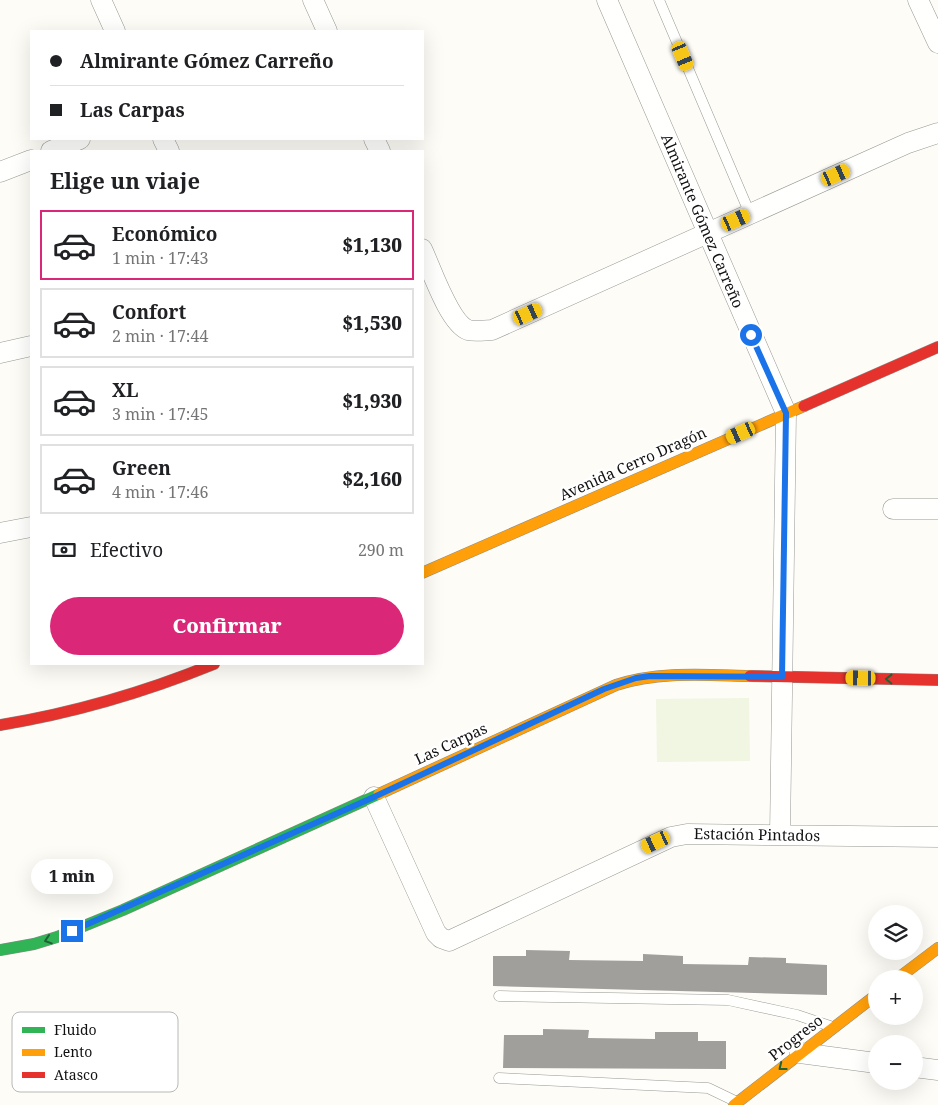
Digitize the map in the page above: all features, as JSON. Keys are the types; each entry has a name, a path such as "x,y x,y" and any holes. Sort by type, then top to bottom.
{"street":[{"path":"101,0 115,30"},
{"path":"313,0 327,30"},
{"name":"Almirante Gómez Carreño","path":"607,0 786,413 780,835"},
{"path":"918,0 938,43"},
{"path":"424,254 450,313 458,323 468,330 492,330 908,143 938,133"},
{"path":"53,150 78,140"},
{"path":"0,172 30,160"},
{"path":"0,353 30,346"},
{"name":"Avenida Cerro Dragón","path":"424,572 938,346"},
{"path":"893,509 938,509"},
{"path":"0,533 30,527"},
{"path":"0,725 30,720 115,699 157,686 211,665"},
{"name":"Las Carpas","path":"0,950 34,944 72,931 374,797 604,689 636,678 684,675 938,680"},
{"name":"Estación Pintados","path":"374,797 436,934 449,941 671,837 687,834 938,838"},
{"path":"911,970 933,956"},
{"name":"Progreso","path":"736,1104 868,1001"},
{"path":"800,1053 868,1062"},
{"path":"923,1068 938,1070"}],"lane":[{"path":"659,0 750,214"},
{"path":"499,996 728,1000 797,1015 834,1028"},
{"path":"499,1078 708,1088 736,1104"}],"green space":[{"path":"749,698 750,761 657,762 656,699"}],"building":[{"path":"526,950 570,951 569,960 643,961 643,954 683,956 683,964 748,965 749,957 786,958 786,963 827,965 827,995 493,986 493,956 526,956"},
{"path":"543,1029 589,1030 588,1038 655,1039 655,1032 698,1032 698,1041 726,1041 726,1069 503,1068 504,1035 543,1035"}],"traffic: fast":[{"path":"0,950 34,944 57,937 123,910 379,794"}],"traffic: slow":[{"path":"424,572 804,406"},
{"path":"379,794 616,685 665,676 750,676"},
{"path":"909,970 938,948"},
{"path":"734,1105 868,1001"}],"traffic: jam":[{"path":"804,406 938,347"},
{"path":"0,725 82,708 162,684 211,665"},
{"path":"750,676 938,680"}],"route":[{"path":"72,931 374,797 621,682 650,676 670,675 782,677 786,413 751,335"}]}
